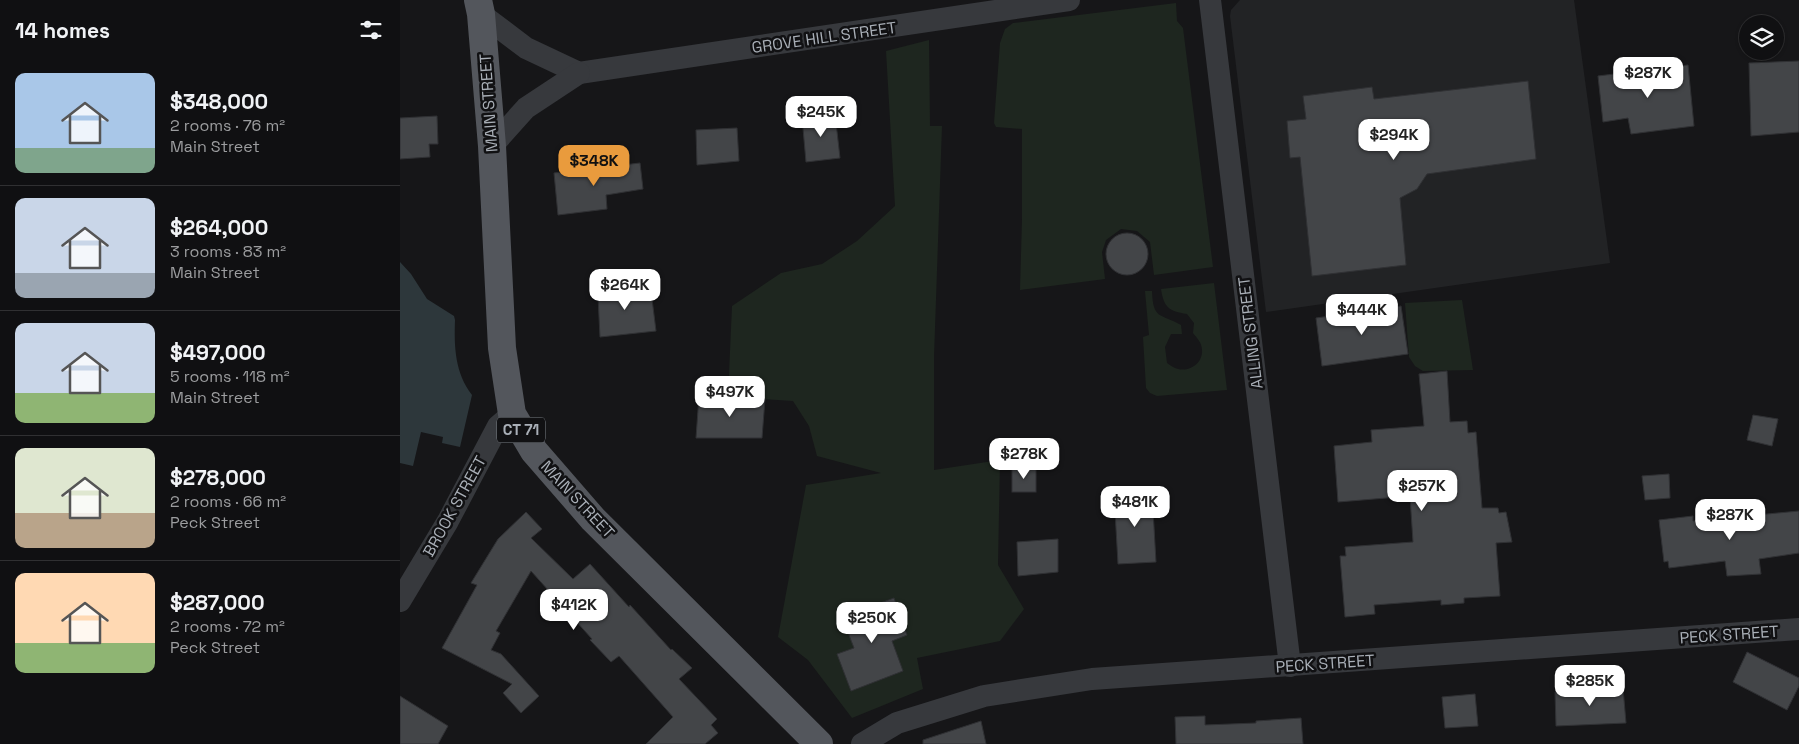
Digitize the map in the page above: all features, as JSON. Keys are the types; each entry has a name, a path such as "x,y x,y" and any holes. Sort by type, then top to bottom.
{"main road":[{"name":"MAIN STREET","path":"480,7 492,146 502,348 512,414 534,452 593,519 819,744"}],"street":[{"name":"GROVE HILL STREET","path":"492,146 526,108 579,73 1069,0"},
{"name":"ALLING STREET","path":"1210,0 1290,666"},
{"path":"480,7 526,48 579,73"},
{"name":"BROOK STREET","path":"400,601 448,521 498,426 512,414"},
{"name":"PECK STREET","path":"862,744 897,723 984,696 1092,679 1799,629"}],"shaded area":[{"path":"1240,0 1574,0 1610,263 1266,312 1230,16 1231,10"},
{"path":"1176,3 1177,21 1183,28 1213,267 1154,275 1150,242 1137,231 1121,229 1106,240 1102,252 1105,279 1020,290 1022,129 996,127 994,123 1000,43 1005,29 1013,23"},
{"path":"929,40 930,126 942,126 934,357 934,470 1000,460 998,565 1024,609 1000,641 917,658 923,689 852,718 808,660 778,637 806,485 881,473 817,456 809,426 793,401 728,397 732,306 781,273 822,264 857,241 895,206 886,51","holes":["894,598 907,634 892,641 903,671 851,691 837,654 854,648 843,617"]},
{"path":"400,262 411,274 427,299 454,316 459,369 466,387 472,395 460,447 442,443 443,437 421,432 413,466 400,463"},
{"path":"1214,283 1227,390 1157,396 1150,393 1146,388 1143,337 1149,335 1145,291 1152,291 1154,307 1159,314 1181,325 1182,334 1171,334 1165,347 1167,363 1183,370 1191,368 1198,363 1202,355 1201,345 1193,333 1194,323 1187,314 1168,308 1161,289"},
{"path":"1462,300 1473,370 1423,371 1415,366 1409,357 1405,303"}],"building":[{"path":"1799,61 1799,132 1751,136 1749,63"},
{"path":"1688,65 1694,126 1631,134 1628,118 1603,122 1598,76"},
{"path":"1528,81 1536,159 1427,174 1417,189 1400,198 1406,265 1312,276 1300,157 1290,158 1287,121 1306,119 1303,96 1372,87 1374,99"},
{"path":"835,114 840,158 806,162 802,117"},
{"path":"437,116 438,144 429,144 430,157 400,159 400,118"},
{"path":"737,128 739,161 697,165 696,130"},
{"path":"640,163 643,189 606,195 607,209 558,215 554,173"},
{"path":"1123,233 1131,233 1142,239 1148,254 1142,269 1131,275 1123,275 1112,269 1106,258 1106,250 1112,239"},
{"path":"631,282 632,292 651,291 656,331 600,337 598,296 605,295 604,284"},
{"path":"1401,306 1408,354 1322,366 1316,318"},
{"path":"1447,371 1450,422 1467,421 1468,433 1476,432 1482,508 1498,508 1499,513 1506,512 1512,542 1496,543 1500,596 1464,598 1464,603 1441,605 1441,600 1374,605 1375,614 1345,617 1340,556 1346,556 1345,547 1413,542 1410,496 1338,502 1334,446 1372,442 1371,430 1424,426 1419,374"},
{"path":"699,396 765,399 762,438 696,438"},
{"path":"1753,415 1778,419 1772,446 1747,440"},
{"path":"1012,468 1036,468 1036,492 1012,492"},
{"path":"1669,474 1670,498 1645,500 1642,476"},
{"path":"1152,492 1156,562 1118,564 1114,493"},
{"path":"1799,511 1799,553 1759,559 1761,574 1727,576 1725,561 1669,568 1668,561 1664,562 1659,520 1693,516 1693,521"},
{"path":"526,512 542,529 531,538 573,579 590,564 671,650 692,668 679,679 717,719 711,725 718,733 705,744 646,744 673,717 619,656 611,662 531,571 496,631 500,633 491,650 501,654 539,696 521,713 503,693 512,684 442,648 477,585 471,583 498,539"},
{"path":"1058,539 1058,572 1018,576 1017,542"},
{"path":"894,598 907,635 892,641 903,671 851,691 837,654 854,648 842,617"},
{"path":"1747,652 1799,678 1799,686 1787,710 1733,682"},
{"path":"1623,688 1626,723 1556,726 1555,692"},
{"path":"1475,694 1478,726 1445,728 1442,697"},
{"path":"400,696 448,726 438,744 400,744"},
{"path":"1205,716 1205,725 1256,723 1256,721 1301,718 1303,744 1176,744 1175,717"},
{"path":"981,721 986,744 923,744 923,740"}]}
